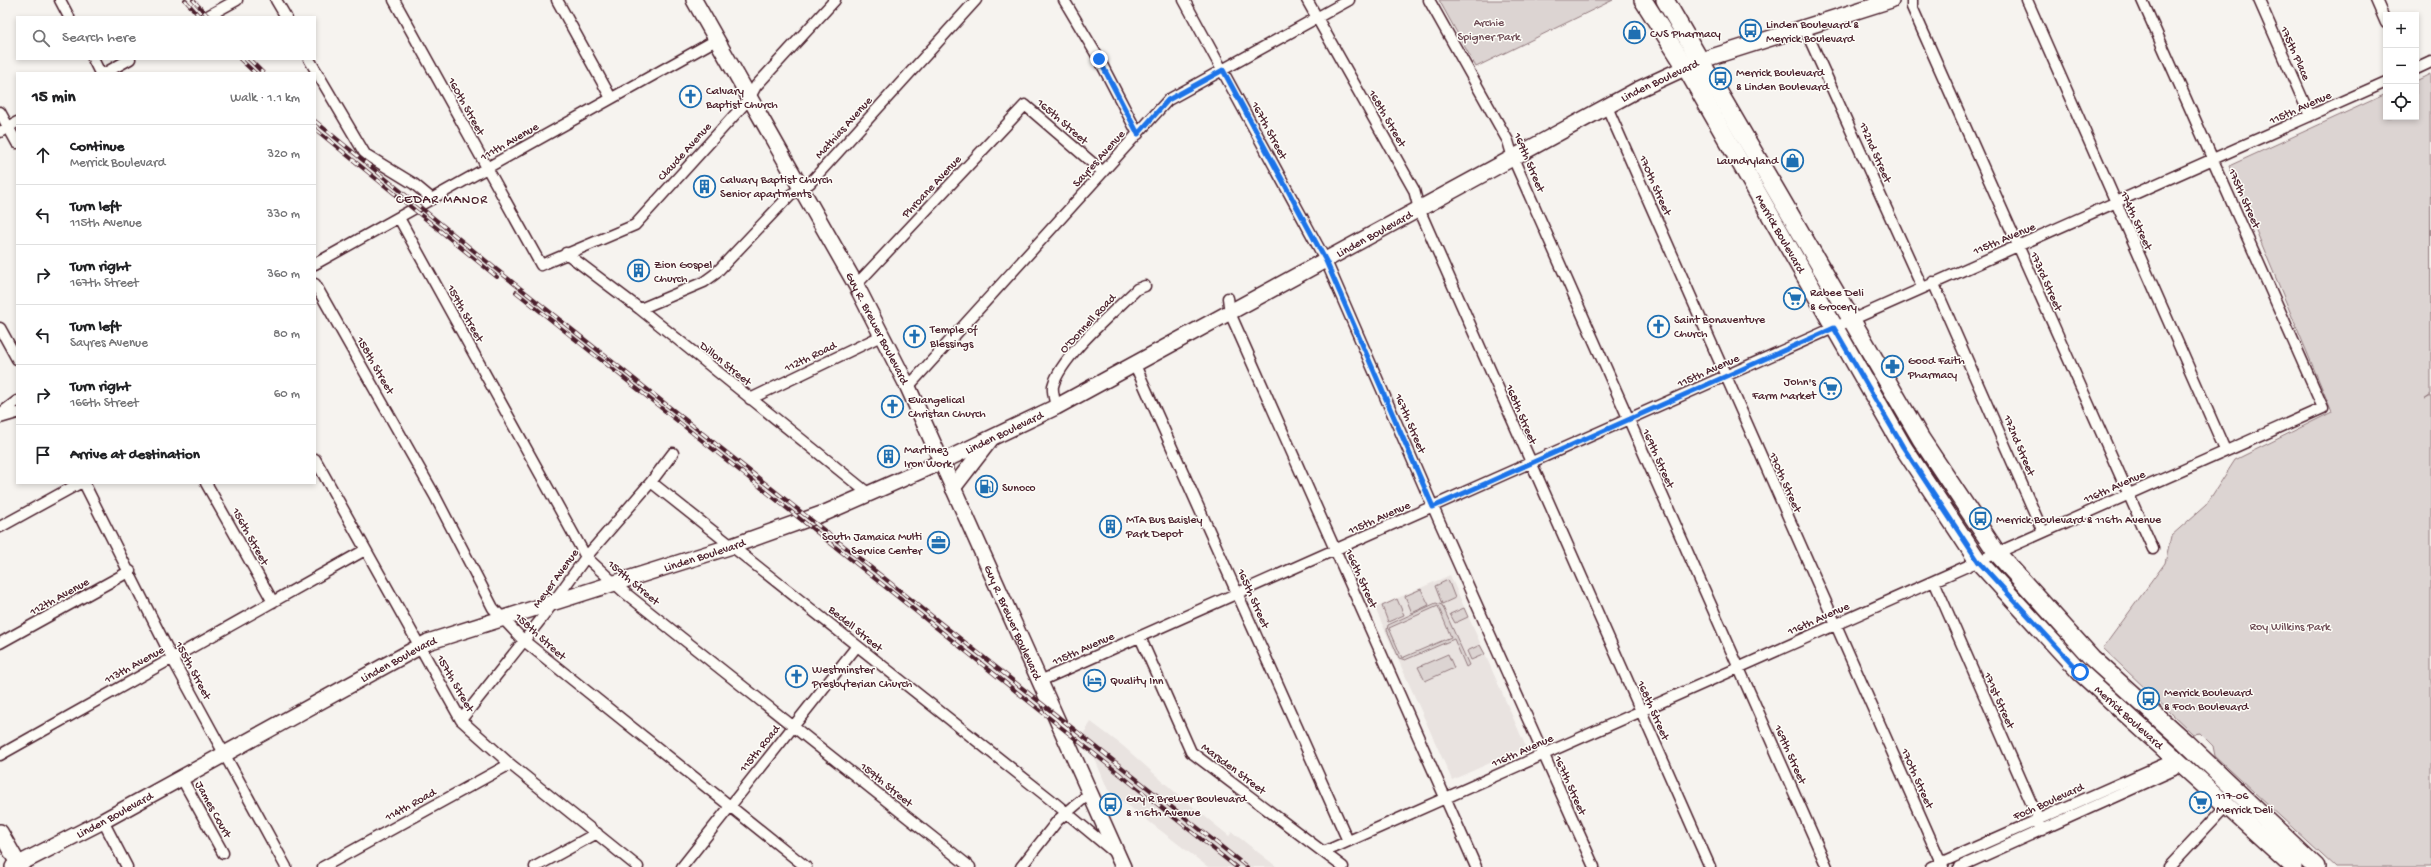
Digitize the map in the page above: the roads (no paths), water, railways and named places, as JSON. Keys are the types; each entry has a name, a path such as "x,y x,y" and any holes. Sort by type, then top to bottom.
{"main road":[{"name":"Guy R. Brewer Boulevard","path":"694,0 799,188 856,285 908,387 1121,862"},
{"name":"Merrick Boulevard","path":"1643,0 1685,66 1834,328 1908,454 1978,561 2080,672 2294,867"},
{"name":"Merrick Boulevard","path":"1665,0 1702,60 1923,442 1997,553 2092,658 2196,752 2311,866"},
{"name":"Linden Boulevard","path":"17,866 103,821 419,646 732,546 869,494 941,462 1056,407 1685,66 1891,0"},
{"path":"953,488 992,438"},
{"path":"1908,454 1923,442"},
{"path":"0,832 17,866"}],"street":[{"path":"60,0 68,16"},
{"path":"208,16 237,0"},
{"path":"276,0 285,16"},
{"name":"160th Street","path":"394,0 541,265"},
{"path":"557,0 611,98"},
{"name":"Claude Avenue","path":"541,265 566,253 635,225 749,99 756,86 835,0"},
{"name":"Mathias Avenue","path":"640,309 704,282 715,274 785,199 799,188 810,183 976,0"},
{"path":"1064,0 1099,59 1138,134"},
{"name":"167th Street","path":"1184,0 1326,261 1433,507 1594,867"},
{"name":"168th Street","path":"1307,0 1414,190 1419,209 1530,463 1710,867"},
{"name":"Sayres Avenue","path":"908,387 1168,100 1349,0"},
{"name":"169th Street","path":"1429,0 1508,141 1513,158 1628,420 1827,867"},
{"name":"173rd Street","path":"1912,0 1916,14 2153,549"},
{"name":"174th Street","path":"2026,0 2225,450"},
{"name":"175th Street","path":"2142,0 2323,408"},
{"name":"175th Place","path":"2259,0 2310,116"},
{"path":"2376,0 2383,16"},
{"name":"172nd Street","path":"1805,28 1922,287"},
{"name":"111th Avenue","path":"316,263 716,40"},
{"path":"94,60 100,72"},
{"path":"108,72 128,60"},
{"path":"310,60 365,154 414,184 432,199"},
{"path":"2419,68 2431,62"},
{"name":"115th Avenue","path":"1040,681 1852,320 1933,282 2214,160 2383,83"},
{"name":"165th Street","path":"1025,105 1103,172"},
{"name":"Phroane Avenue","path":"856,285 1025,105"},
{"name":"170th Street","path":"1607,107 1834,624 1942,865"},
{"path":"0,112 16,141"},
{"name":"159th Street","path":"399,218 586,557 614,584 970,867"},
{"name":"Dillon Street","path":"566,253 640,309 869,494"},
{"name":"172nd Street","path":"1933,282 2043,532"},
{"name":"158th Street","path":"316,286 435,496 494,608 523,640 806,867"},
{"name":"O'Donnell Road","path":"1056,407 1052,388 1056,377 1075,351 1137,289 1145,286"},
{"name":"166th Street","path":"1228,298 1230,313 1476,867"},
{"path":"0,328 16,357"},
{"name":"112th Road","path":"750,399 881,336"},
{"name":"165th Street","path":"1135,365 1348,841"},
{"path":"0,414 16,402"},
{"name":"116th Avenue","path":"1324,852 2225,450 2323,408"},
{"path":"0,418 16,413"},
{"name":"Meyer Avenue","path":"461,720 553,603 586,557 651,482 673,453"},
{"name":"157th Street","path":"316,461 461,720 510,764 638,867"},
{"name":"Bedell Street","path":"651,482 1066,813 1121,862"},
{"path":"0,527 78,484"},
{"name":"155th Street","path":"85,484 172,658 286,867"},
{"name":"156th Street","path":"207,484 273,602"},
{"name":"113th Avenue","path":"0,755 365,550"},
{"name":"112th Avenue","path":"0,643 130,572"},
{"name":"171st Street","path":"1934,581 2043,830"},
{"name":"Marsden Street","path":"1140,637 1191,752 1343,867"},
{"name":"115th Road","path":"682,867 857,646"},
{"name":"Foch Boulevard","path":"1931,867 1942,865 2039,819 2166,763 2177,761 2196,752"},
{"name":"Foch Boulevard","path":"1959,867 2174,770 2177,761"},
{"name":"114th Road","path":"323,867 510,764"},
{"name":"James Court","path":"181,777 223,853"},
{"path":"1021,867 1058,820 1090,793"},
{"path":"2169,867 2226,806"},
{"path":"103,821 127,867"},
{"path":"535,867 597,833"}],"railway":[{"path":"185,0 199,16"},
{"path":"193,0 208,16"},
{"path":"241,60 254,72"},
{"path":"250,60 262,72"},
{"path":"316,122 496,269 1247,867"},
{"path":"316,130 497,277"},
{"path":"516,292 1236,867"}],"place":[{"name":"Linden Boulevard & Merrick Boulevard","path":"1750,31"},
{"name":"CVS Pharmacy","path":"1635,33"},
{"name":"Merrick Boulevard & Linden Boulevard","path":"1721,79"},
{"name":"Calvary Baptist Church","path":"691,97"},
{"name":"Laundryland","path":"1793,160"},
{"name":"Calvary Baptist Church Senior apartments","path":"705,186"},
{"name":"Zion Gospel Church","path":"639,271"},
{"name":"Rabee Deli & Grocery","path":"1795,299"},
{"name":"Saint Bonaventure Church","path":"1659,326"},
{"name":"Temple of Blessings","path":"914,336"},
{"name":"Good Faith Pharmacy","path":"1893,367"},
{"name":"John's Farm Market","path":"1831,388"},
{"name":"Evangelical Christan Church","path":"892,406"},
{"name":"Martinez Iron Work","path":"888,456"},
{"name":"Sunoco","path":"987,487"},
{"name":"Merrick Boulevard & 116th Avenue","path":"1980,519"},
{"name":"MTA Bus Baisley Park Depot","path":"1111,526"},
{"name":"South Jamaica Multi Service Center","path":"938,543"},
{"name":"Westminster Presbyterian Church","path":"796,676"},
{"name":"Quality Inn","path":"1094,680"},
{"name":"Merrick Boulevard & Foch Boulevard","path":"2149,699"},
{"name":"117-06 Merrick Deli","path":"2200,802"},
{"name":"Guy R Brewer Boulevard & 116th Avenue","path":"1110,805"}],"district":[{"name":"CEDAR MANOR","path":"442,198"}],"park label":[{"name":"Archie Spigner Park","path":"1489,29"},
{"name":"Roy Wilkins Park","path":"2290,626"}]}
